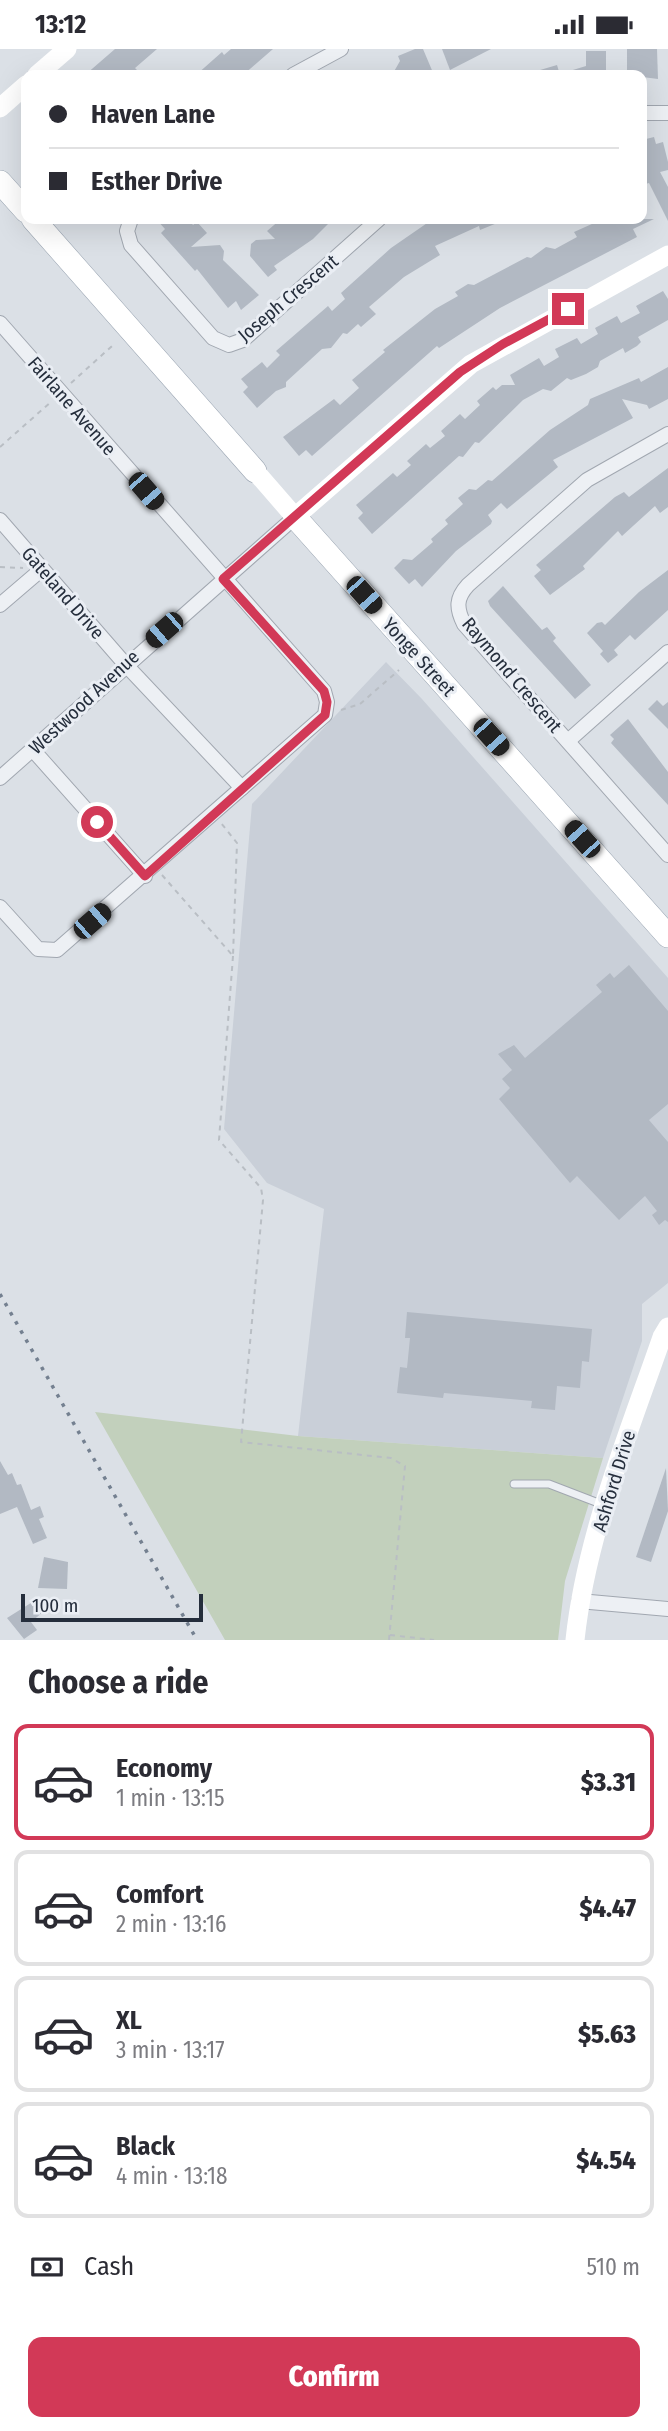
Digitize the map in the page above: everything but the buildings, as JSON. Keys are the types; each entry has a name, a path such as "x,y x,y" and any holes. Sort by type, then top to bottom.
{"main road":[{"path":"0,182 21,205"},
{"name":"Yonge Street","path":"37,224 255,471"},
{"name":"Yonge Street","path":"295,517 668,936"}],"street":[{"path":"43,70 67,49"},
{"path":"302,70 341,49"},
{"path":"0,108 21,89"},
{"path":"647,113 668,113"},
{"name":"Joseph Crescent","path":"129,224 127,231 131,246 213,338 229,345 243,340 373,224"},
{"path":"295,517 471,364 668,255"},
{"name":"Fairlane Avenue","path":"0,323 324,691 327,702 325,715 242,788"},
{"name":"Raymond Crescent","path":"668,434 587,480 459,595 458,605 464,624 668,855"},
{"name":"Yonge Street","path":"255,471 295,517"},
{"name":"Westwood Avenue","path":"0,778 125,664 295,517"},
{"name":"Gateland Drive","path":"0,520 125,664 242,788"},
{"path":"0,605 42,569"},
{"path":"568,741 668,653"},
{"path":"33,750 145,876"},
{"path":"0,907 38,949 57,950 145,876 242,788"},
{"name":"Ashford Drive","path":"575,1640 579,1601 605,1506 666,1336"},
{"path":"579,1601 668,1609"}],"lane":[{"path":"514,1485 550,1484 605,1506"}],"path":[{"path":"0,567 24,568"},
{"path":"341,710 360,704 399,670"},
{"path":"224,827 237,843 233,956 219,1140 261,1188 263,1200 241,1442 391,1458 405,1466 388,1640"},
{"path":"166,879 233,956"},
{"path":"388,1635 434,1640"}],"shaded area":[{"path":"386,662 422,699 668,978 668,1283 642,1304 642,1341 603,1458 298,1436 324,1209 267,1183 224,1129 252,804"}],"green space":[{"path":"95,1412 298,1436 603,1458 565,1581 558,1640 225,1640"}],"railway":[{"path":"0,1294 197,1640"}],"route":[{"path":"97,822 145,876 325,715 327,702 324,691 223,579 460,372 489,352 568,309"}]}
